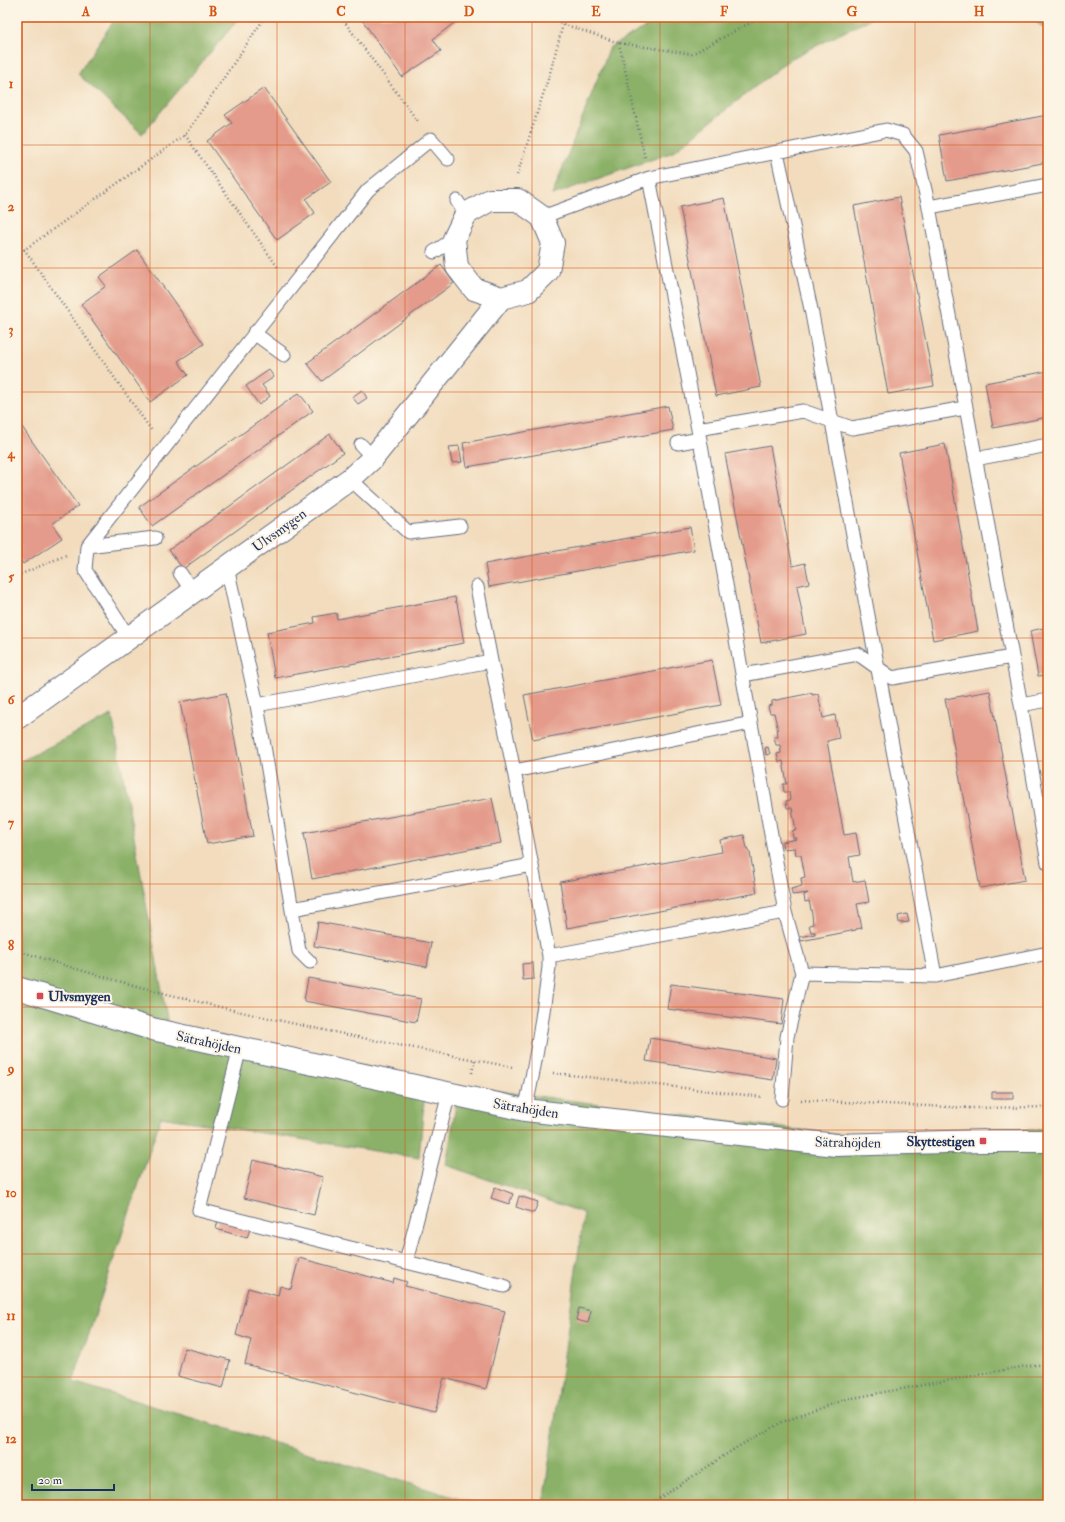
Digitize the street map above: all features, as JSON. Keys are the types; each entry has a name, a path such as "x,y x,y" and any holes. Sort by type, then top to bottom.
{"street":[{"path":"490,200 508,200 518,200 542,217 553,243 548,270 528,291 501,298 474,289 456,268 454,239 461,208 490,200"},
{"name":"Ulvsmygen","path":"17,718 350,479 367,451 501,298"},
{"name":"Sätrahöjden","path":"17,988 152,1029 525,1110 836,1145 983,1141 1048,1141"}],"lane":[{"path":"542,217 649,178 886,130 903,135 916,151 929,207 1021,705 1048,863"},
{"path":"129,638 85,570 87,546 368,190 431,139 448,159"},
{"path":"777,152 812,314 935,976"},
{"path":"649,178 699,434 784,912 802,972 787,1037 782,1100"},
{"path":"929,207 1048,185"},
{"path":"434,252 454,239"},
{"path":"254,333 284,355"},
{"path":"678,443 699,434 803,411 852,428 966,408"},
{"path":"975,458 1048,445"},
{"path":"350,479 408,532 460,526"},
{"path":"87,546 155,538"},
{"path":"227,567 257,705 299,951 310,962"},
{"path":"180,573 192,592"},
{"path":"477,587 549,956 549,967 534,1071 525,1110"},
{"path":"743,675 858,654 892,678 1012,657"},
{"path":"257,705 491,661"},
{"path":"1021,705 1048,700"},
{"path":"514,771 751,723"},
{"path":"292,909 532,864"},
{"path":"549,956 784,912"},
{"path":"802,972 935,976 1048,953"},
{"path":"240,1048 199,1210 504,1286"},
{"path":"406,1262 449,1093"}],"path":[{"path":"17,22 24,17"},
{"path":"17,255 185,136 265,17"},
{"path":"341,17 431,139"},
{"path":"549,17 563,24 619,43 692,54 762,17"},
{"path":"508,200 550,73 565,17"},
{"path":"619,43 649,178"},
{"path":"185,136 291,287"},
{"path":"24,249 164,448"},
{"path":"17,576 87,546"},
{"path":"17,950 67,966 210,1004 405,1046 534,1071 782,1100 970,1108 1048,1107"},
{"path":"649,1505 739,1446 782,1422 847,1400 1026,1366 1048,1364"}],"green space":[{"path":"116,17 240,17 142,134 78,74"},
{"path":"664,17 874,17 790,59 673,152 552,195 610,47"},
{"path":"1029,17 1048,17 1048,31"},
{"path":"112,715 168,1025 426,1079 419,1158 161,1117 73,1382 480,1505 17,1505 17,763"},
{"path":"459,1086 844,1136 1048,1129 1048,1505 543,1505 584,1213 446,1165"}],"building":[{"path":"360,17 456,17 458,20 433,39 441,51 402,77"},
{"path":"264,88 331,182 306,199 315,213 277,240 207,141 232,123 225,115"},
{"path":"1048,115 1048,162 947,181 939,135"},
{"path":"899,197 934,386 888,394 854,206"},
{"path":"724,198 761,387 716,396 680,207"},
{"path":"137,250 204,344 178,361 188,375 150,402 81,304 106,286 99,277"},
{"path":"441,265 454,283 322,381 307,363"},
{"path":"269,370 274,377 262,385 270,396 259,405 246,386"},
{"path":"1048,371 1048,417 993,428 985,383"},
{"path":"362,390 367,398 358,404 352,397"},
{"path":"299,393 313,411 152,526 139,507"},
{"path":"668,406 673,430 467,467 463,443"},
{"path":"17,420 78,506 52,524 62,538 23,564 17,555"},
{"path":"330,434 343,453 183,569 169,550"},
{"path":"945,444 978,631 933,640 899,453"},
{"path":"459,446 462,462 452,463 449,447"},
{"path":"770,446 792,564 793,566 805,563 809,583 797,586 806,634 761,643 725,454"},
{"path":"690,527 694,550 489,587 485,564"},
{"path":"455,597 464,643 275,678 267,632 315,623 314,617 336,613 337,619"},
{"path":"1048,627 1048,675 1038,676 1030,631"},
{"path":"712,660 721,705 533,740 524,695"},
{"path":"990,691 1025,880 980,888 945,699"},
{"path":"226,693 253,836 207,844 180,702"},
{"path":"812,693 812,695 818,694 823,718 835,715 839,738 827,741 844,835 856,833 860,855 849,857 853,882 865,880 869,902 857,904 862,928 801,941 800,937 815,934 815,932 811,932 809,925 813,924 812,914 809,901 805,902 804,895 808,893 792,895 791,889 802,886 801,878 805,877 801,855 796,855 795,848 783,849 782,842 797,838 793,838 792,831 796,830 792,808 787,808 786,801 790,800 789,792 784,792 783,784 787,784 783,761 779,762 777,754 781,753 780,745 776,745 774,737 778,737 777,726 774,713 770,713 768,706 772,705 772,701"},
{"path":"768,747 770,754 766,755 765,748"},
{"path":"492,798 501,843 312,879 304,833"},
{"path":"744,835 747,848 750,853 757,893 567,928 560,882 722,852 720,840"},
{"path":"907,914 909,922 899,923 898,916"},
{"path":"318,922 431,943 427,967 314,946"},
{"path":"533,963 534,979 523,980 522,964"},
{"path":"308,978 421,999 416,1022 304,1001"},
{"path":"671,984 784,999 781,1024 667,1009"},
{"path":"650,1038 776,1058 773,1080 646,1061"},
{"path":"992,1092 1013,1092 1013,1099 992,1099"},
{"path":"253,1160 323,1177 314,1215 244,1198"},
{"path":"495,1187 513,1194 509,1204 491,1198"},
{"path":"519,1196 538,1202 534,1213 516,1207"},
{"path":"218,1220 250,1229 247,1238 216,1229"},
{"path":"299,1258 393,1283 394,1278 407,1282 405,1286 505,1311 486,1389 444,1378 434,1413 245,1364 251,1340 236,1335 248,1288 278,1296 280,1286 291,1289"},
{"path":"579,1308 591,1311 588,1323 576,1320"},
{"path":"185,1348 230,1360 223,1388 178,1376"}],"place":[{"name":"Ulvsmygen","path":"40,996"},
{"name":"Skyttestigen","path":"983,1141"}]}
